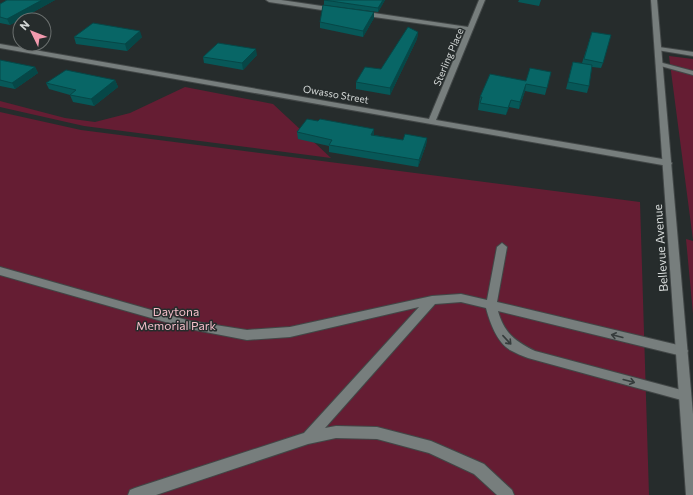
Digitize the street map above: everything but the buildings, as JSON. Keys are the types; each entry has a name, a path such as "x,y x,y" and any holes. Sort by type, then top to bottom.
{"street":[{"path":"269,0 339,10"},
{"name":"Sterling Place","path":"432,121 482,0"},
{"name":"Bellevue Avenue","path":"654,0 668,162 693,495"},
{"path":"355,12 471,29"},
{"name":"Owasso Street","path":"0,46 668,162"},
{"path":"659,49 693,54"},
{"path":"659,64 693,73"},
{"path":"502,247 491,305 495,321 503,335 513,346 526,352 685,396"},
{"path":"1,272 190,325 247,335 290,332 432,300 461,298 682,352"},
{"path":"308,438 432,300"},
{"path":"135,495 308,438 336,432 377,433 431,447 478,469 507,495"}],"green space":[{"path":"669,56 693,59 693,240"},
{"path":"185,87 273,104 331,158 84,126 0,107 0,101 65,118 95,122 130,113"},
{"name":"Daytona Memorial Park","path":"0,112 81,130 640,202 649,495 0,495"},
{"path":"686,239 693,241 693,314"}]}
